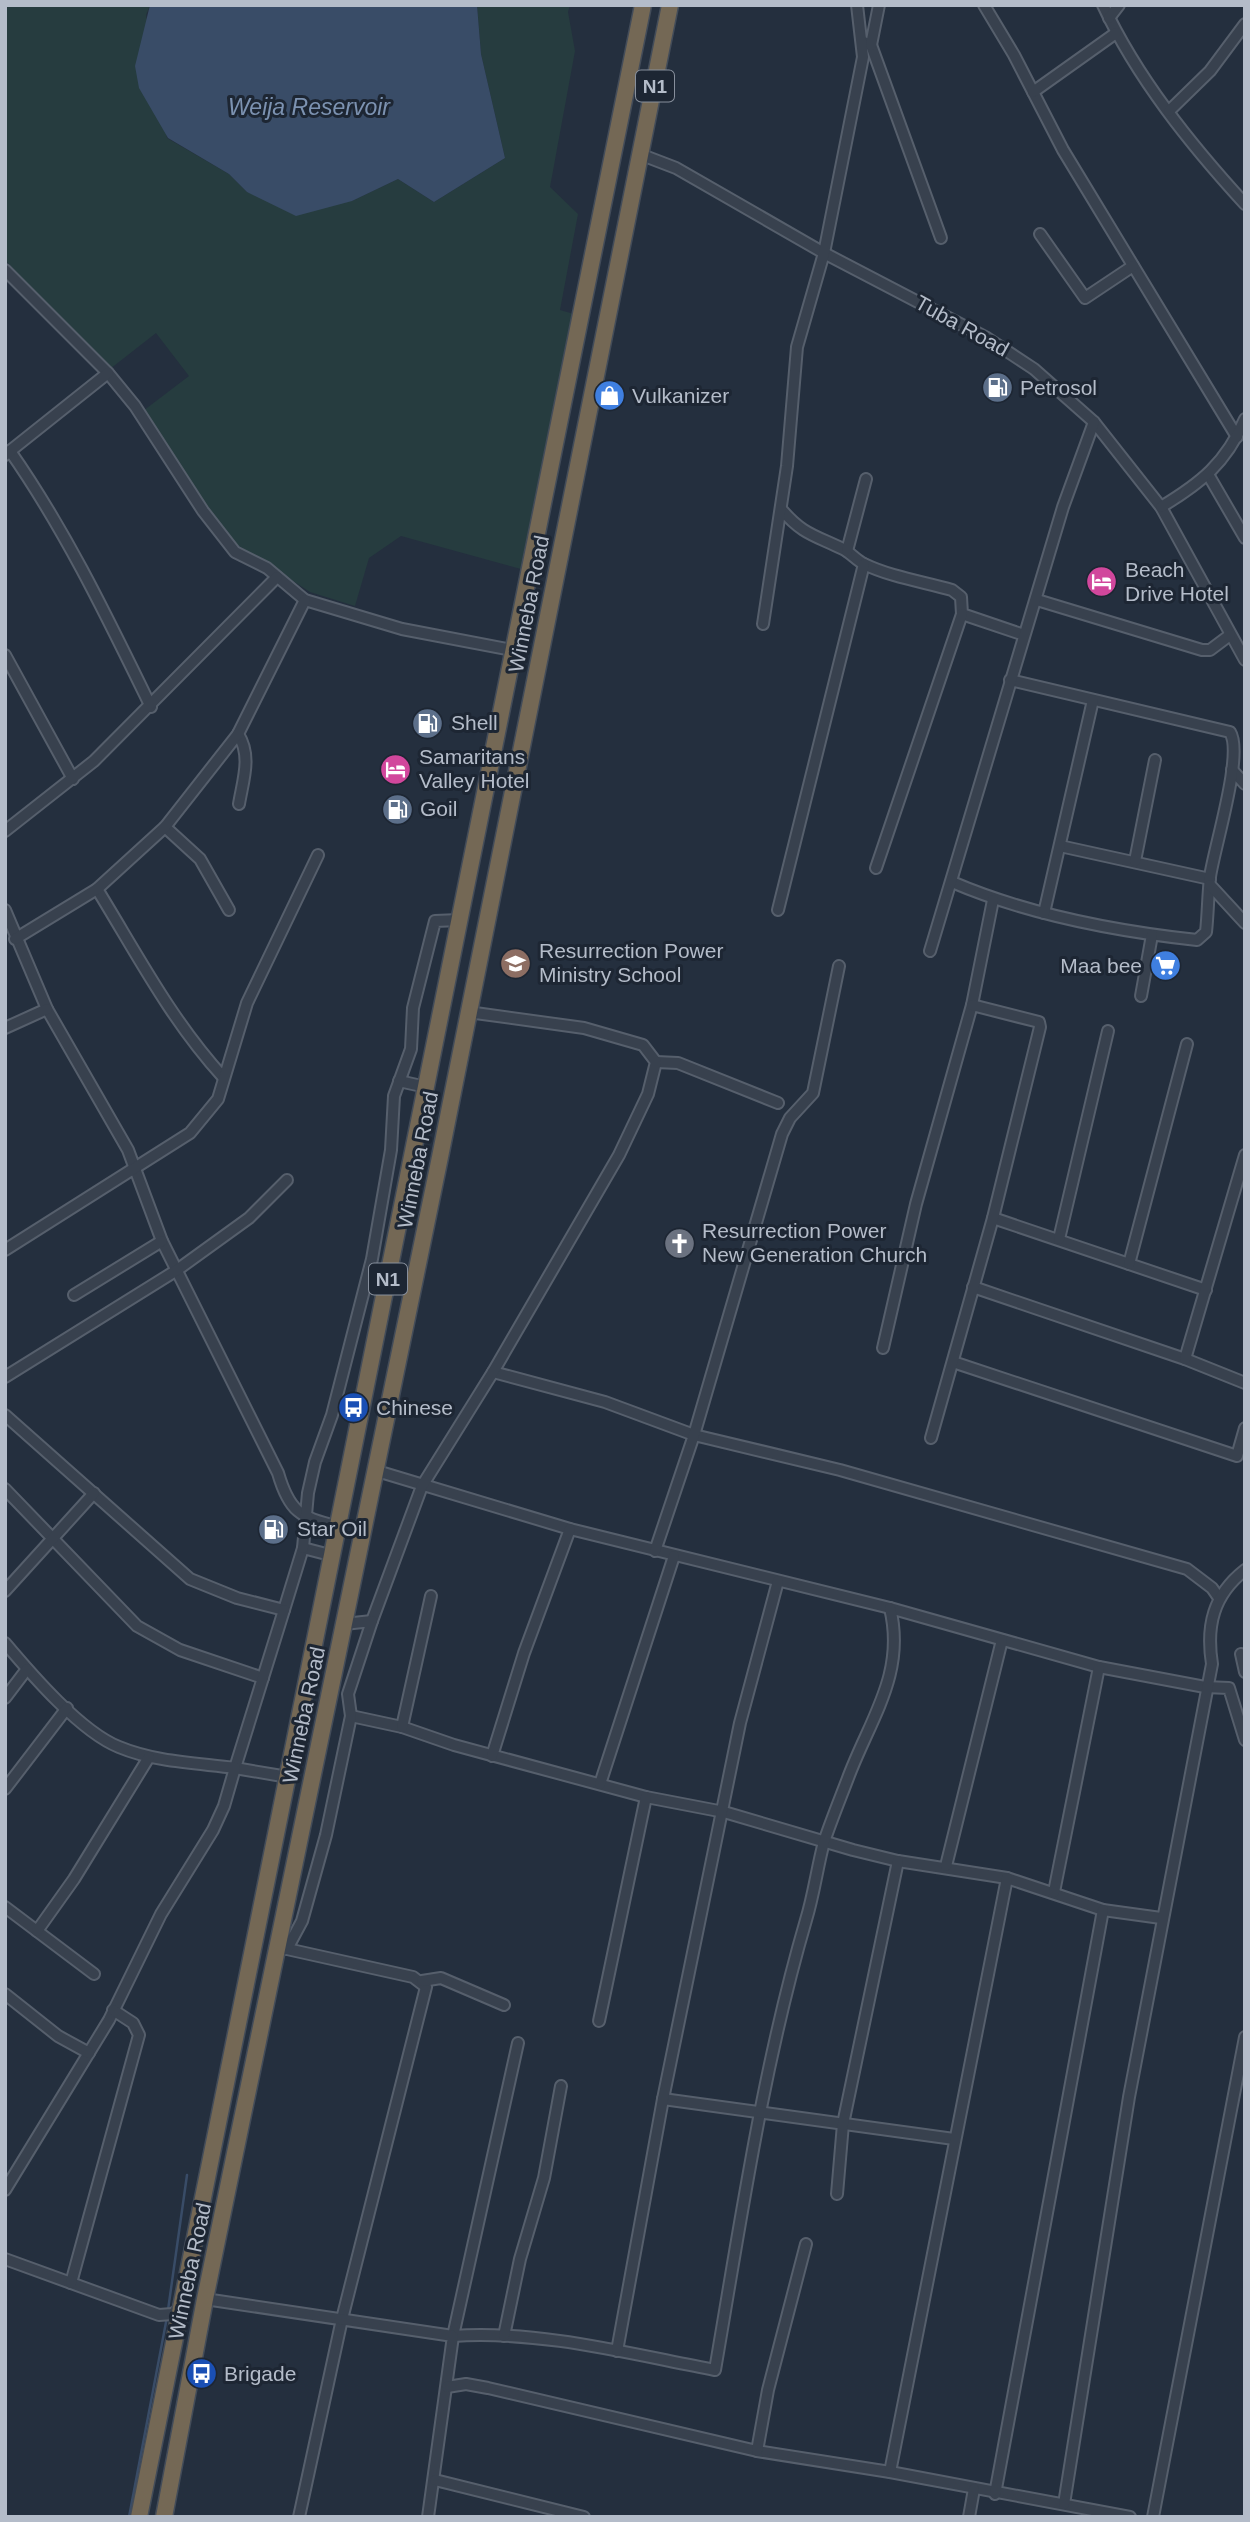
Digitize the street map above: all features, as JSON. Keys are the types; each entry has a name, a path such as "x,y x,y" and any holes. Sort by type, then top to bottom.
{"highway":[{"name":"Winneba Road","path":"139,2517 636,41 640,5"},
{"name":"Winneba Road","path":"164,2517 205,2299 282,1948 290,1891 377,1471 670,8"},
{"path":"529,572 556,577"},
{"path":"268,1884 279,1884 290,1891"}],"street":[{"path":"857,5 868,43 941,238"},
{"path":"763,624 767,579 781,509 797,347 824,253 868,43 879,5"},
{"path":"984,5 1063,150 1237,437"},
{"path":"1102,5 1116,33 1169,111 1245,204"},
{"path":"1109,18 1119,5"},
{"path":"1169,111 1210,71 1245,24"},
{"path":"1033,92 1116,33"},
{"name":"Tuba Road","path":"642,155 676,168 824,253 1013,354 1094,422 1161,507 1245,660"},
{"path":"1040,234 1084,298 1133,266"},
{"path":"5,270 108,373 135,406 229,548 277,577 305,600 402,629 512,650"},
{"path":"108,373 8,453 39,492 97,597 151,707"},
{"path":"1161,507 1209,476 1237,437 1245,419"},
{"path":"930,951 1063,507 1094,422"},
{"path":"1209,476 1245,538"},
{"path":"847,551 866,479"},
{"path":"781,509 797,528 847,551 864,564 952,590 961,597 962,614 876,868"},
{"path":"778,910 864,564"},
{"path":"5,831 73,779 151,707 277,577"},
{"path":"15,939 97,889 165,827 238,734 305,600"},
{"path":"1037,600 1202,650 1210,650 1230,635"},
{"path":"962,614 1024,635"},
{"path":"5,655 73,779"},
{"path":"952,882 993,900 1152,935 1201,940 1206,932 1210,882 1232,770 1234,740 1226,729 1010,680"},
{"path":"1044,913 1093,700"},
{"path":"238,734 244,743 246,759 239,804"},
{"path":"1135,861 1155,760"},
{"path":"1232,770 1245,785"},
{"path":"165,827 200,859 229,910"},
{"path":"1060,846 1135,861 1210,882 1245,923"},
{"path":"5,1250 190,1133 205,1118 218,1099 247,1003 318,855"},
{"path":"97,889 168,1008 194,1044 223,1077"},
{"path":"883,1348 916,1204 972,1005 993,900"},
{"path":"5,910 15,939 47,1009 100,1098 135,1167 162,1241 268,1453 284,1493 307,1520 337,1526"},
{"path":"5,2190 89,2053 161,1914 213,1830 235,1768 303,1548 308,1493 315,1462 332,1415 372,1258 391,1150 394,1096 411,1049 413,1009 435,921 459,920"},
{"path":"1141,996 1152,935"},
{"path":"655,1551 694,1435 782,1134 790,1118 813,1093 839,966"},
{"path":"931,1438 993,1218 1040,1027 1039,1022 1030,1018 972,1005"},
{"path":"5,1028 47,1009"},
{"path":"468,1012 595,1031 643,1045 656,1062 678,1063 778,1103"},
{"path":"1059,1239 1108,1031"},
{"path":"1129,1264 1187,1044"},
{"path":"504,2005 441,1978 422,1981 282,1948 302,1921 326,1835 351,1716 348,1694 422,1486 493,1371 619,1155 648,1094 656,1062"},
{"path":"399,1081 426,1087"},
{"path":"1185,1359 1245,1155"},
{"path":"5,1377 177,1270 249,1218 286,1180"},
{"path":"993,1218 1206,1290"},
{"path":"74,1294 162,1241"},
{"path":"372,1258 392,1262"},
{"path":"973,1287 1185,1359 1245,1383"},
{"path":"953,1362 1237,1456 1245,1428"},
{"path":"493,1371 605,1402 694,1435 853,1474 1187,1569 1212,1588 1219,1598"},
{"path":"5,1415 190,1579 237,1598 284,1610"},
{"path":"377,1471 570,1530 890,1608 1099,1667 1205,1687 1229,1688 1245,1740"},
{"path":"5,1489 136,1626 180,1650 263,1678"},
{"path":"5,1591 94,1493"},
{"path":"492,1756 524,1653 570,1530"},
{"path":"303,1548 330,1555"},
{"path":"600,1784 674,1556"},
{"path":"1064,2504 1126,2111 1205,1687 1212,1664 1210,1620 1219,1598 1245,1570"},
{"path":"617,2351 663,2099 724,1812 740,1723 778,1581"},
{"path":"402,1727 431,1596"},
{"path":"205,2299 453,2336 504,2336 617,2351 715,2370 759,2111 787,1982 807,1917 825,1842 864,1735 887,1694 895,1631 890,1608"},
{"path":"344,1624 372,1621"},
{"path":"946,1866 1002,1640"},
{"path":"5,1643 67,1708 99,1736 118,1747 149,1757 288,1777"},
{"path":"1241,1654 1245,1672"},
{"path":"1054,1892 1099,1667"},
{"path":"5,1698 27,1669"},
{"path":"5,1789 67,1708"},
{"path":"351,1716 402,1727 492,1756 646,1797 724,1812 898,1861 946,1866 1007,1878 1103,1910 1161,1919"},
{"path":"37,1931 74,1880 149,1757"},
{"path":"599,2021 646,1797"},
{"path":"836,2194 843,2124 898,1861"},
{"path":"890,2472 1007,1878"},
{"path":"5,1907 94,1974"},
{"path":"995,2494 1103,1910"},
{"path":"299,2517 342,2319 426,1996 426,1987 422,1981"},
{"path":"5,1994 58,2036 89,2053"},
{"path":"71,2283 139,2035 133,2023 113,2010"},
{"path":"1153,2517 1245,2037"},
{"path":"428,2517 453,2336 518,2043"},
{"path":"504,2336 520,2259 544,2178 561,2086"},
{"path":"663,2099 954,2139"},
{"path":"757,2451 768,2390 806,2244"},
{"path":"5,2259 159,2315 173,2314 183,2308"},
{"path":"447,2387 467,2384 757,2451 890,2472 995,2494 1130,2517"},
{"path":"435,2480 584,2517"},
{"path":"969,2517 974,2489"}],"green space":[{"path":"5,5 150,5 146,15 167,138 229,174 247,192 352,201 398,179 434,202 505,158 481,54 477,5 570,5 568,12 575,51 550,187 578,214 560,310 574,314 521,569 401,536 369,558 355,606 310,592 236,544 198,495 143,411 189,376 156,333 110,369 5,260"}],"water":[{"name":"Weija Reservoir","path":"150,5 477,5 481,54 505,158 434,202 398,179 352,201 296,216 247,192 229,174 168,138 139,88 135,66"}],"waterway":[{"path":"168,2310 187,2175"},
{"path":"129,2517 167,2317"}],"place":[{"name":"Petrosol","path":"997,388"},
{"name":"Vulkanizer","path":"609,396"},
{"name":"Beach Drive Hotel","path":"1102,582"},
{"name":"Shell","path":"428,723"},
{"name":"Samaritans Valley Hotel","path":"396,769"},
{"name":"Goil","path":"397,809"},
{"name":"Resurrection Power Ministry School","path":"516,963"},
{"name":"Maa bee","path":"1165,966"},
{"name":"Resurrection Power New Generation Church","path":"679,1243"},
{"name":"Chinese","path":"353,1408"},
{"name":"Star Oil","path":"274,1529"},
{"name":"Brigade","path":"201,2374"}]}
